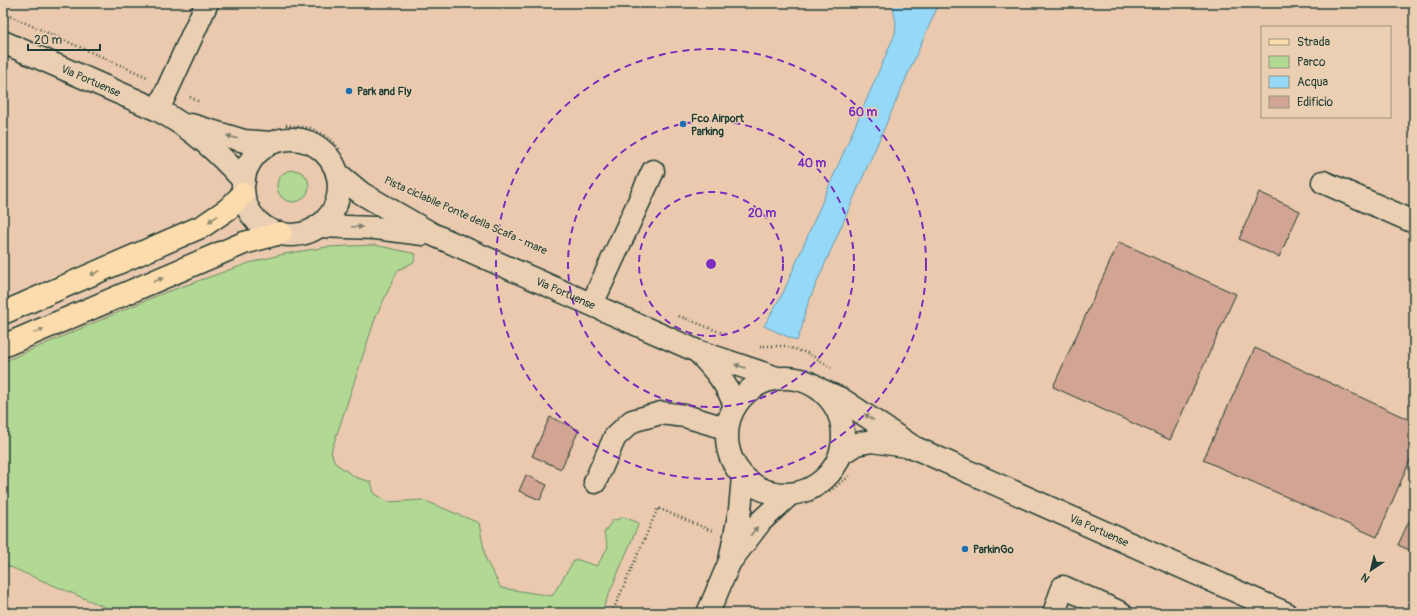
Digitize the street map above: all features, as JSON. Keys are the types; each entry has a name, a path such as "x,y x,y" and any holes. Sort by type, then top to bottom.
{"main road":[{"path":"3,312 203,226 228,209 244,188"},
{"path":"3,346 244,243 281,233"}],"street":[{"path":"158,110 206,3"},
{"name":"Via Portuense","path":"3,42 158,110 178,121 203,140 227,162 244,188"},
{"name":"Via Portuense","path":"178,121 244,141 276,134"},
{"path":"276,134 287,139 304,140 318,147 330,159 338,174 338,198 334,208 327,218 308,232 288,234 268,228 252,214 246,202 244,188 246,169 252,158 276,134"},
{"path":"592,304 653,171"},
{"name":"Via Portuense","path":"338,174 361,193 434,235 697,351 777,378"},
{"path":"1323,182 1414,222"},
{"name":"Via Portuense","path":"318,226 374,228 434,235"},
{"name":"Via Portuense","path":"697,351 716,371 730,392 735,406"},
{"path":"777,378 802,380 813,384 823,391 834,404 841,419 844,436 842,453 835,469 822,482 807,491 789,495 771,493 754,487 743,477 734,464 728,450 726,428 735,406 746,393 760,383 777,378"},
{"name":"Via Portuense","path":"823,391 841,399 913,447 1285,613"},
{"path":"595,482 615,437 632,421 661,413 685,416 726,428"},
{"name":"Via Portuense","path":"842,453 856,444 872,440 913,447"},
{"path":"708,613 730,561 740,510 743,477"},
{"path":"730,561 761,522 789,495"},
{"path":"1054,613 1063,587 1121,613"}],"path":[{"path":"3,13 204,104"},
{"path":"276,134 310,128 330,138 343,153"},
{"path":"675,314 726,334"},
{"path":"756,346 785,346 810,354 837,372"},
{"path":"810,502 834,488 854,473"},
{"path":"612,613 658,508 718,534"}],"green space":[{"path":"290,170 296,170 306,177 309,186 308,192 302,199 296,202 290,202 280,195 277,189 277,183 284,173"},
{"path":"375,245 416,254 414,262 398,270 376,316 331,452 335,463 355,477 371,482 374,493 388,502 423,500 479,523 486,560 501,588 552,596 575,559 597,566 608,547 604,533 612,521 624,517 639,523 601,613 119,613 3,564 3,362 161,294 249,263 284,254 327,247"}],"water":[{"path":"892,3 939,3 813,291 805,312 797,341 764,326 784,291 895,34 896,23"}],"building":[{"path":"1259,192 1300,211 1279,257 1239,239"},
{"path":"1119,242 1236,294 1170,440 1053,387"},
{"path":"1255,348 1414,422 1414,451 1377,537 1203,460"},
{"path":"550,417 579,430 561,469 532,456"},
{"path":"526,475 547,485 540,500 519,491"},
{"path":"1409,521 1414,524 1414,552 1398,545"}],"place":[{"name":"Park and Fly","path":"349,91"},
{"name":"Fco Airport Parking","path":"683,124"},
{"name":"ParkinGo","path":"965,549"}]}
